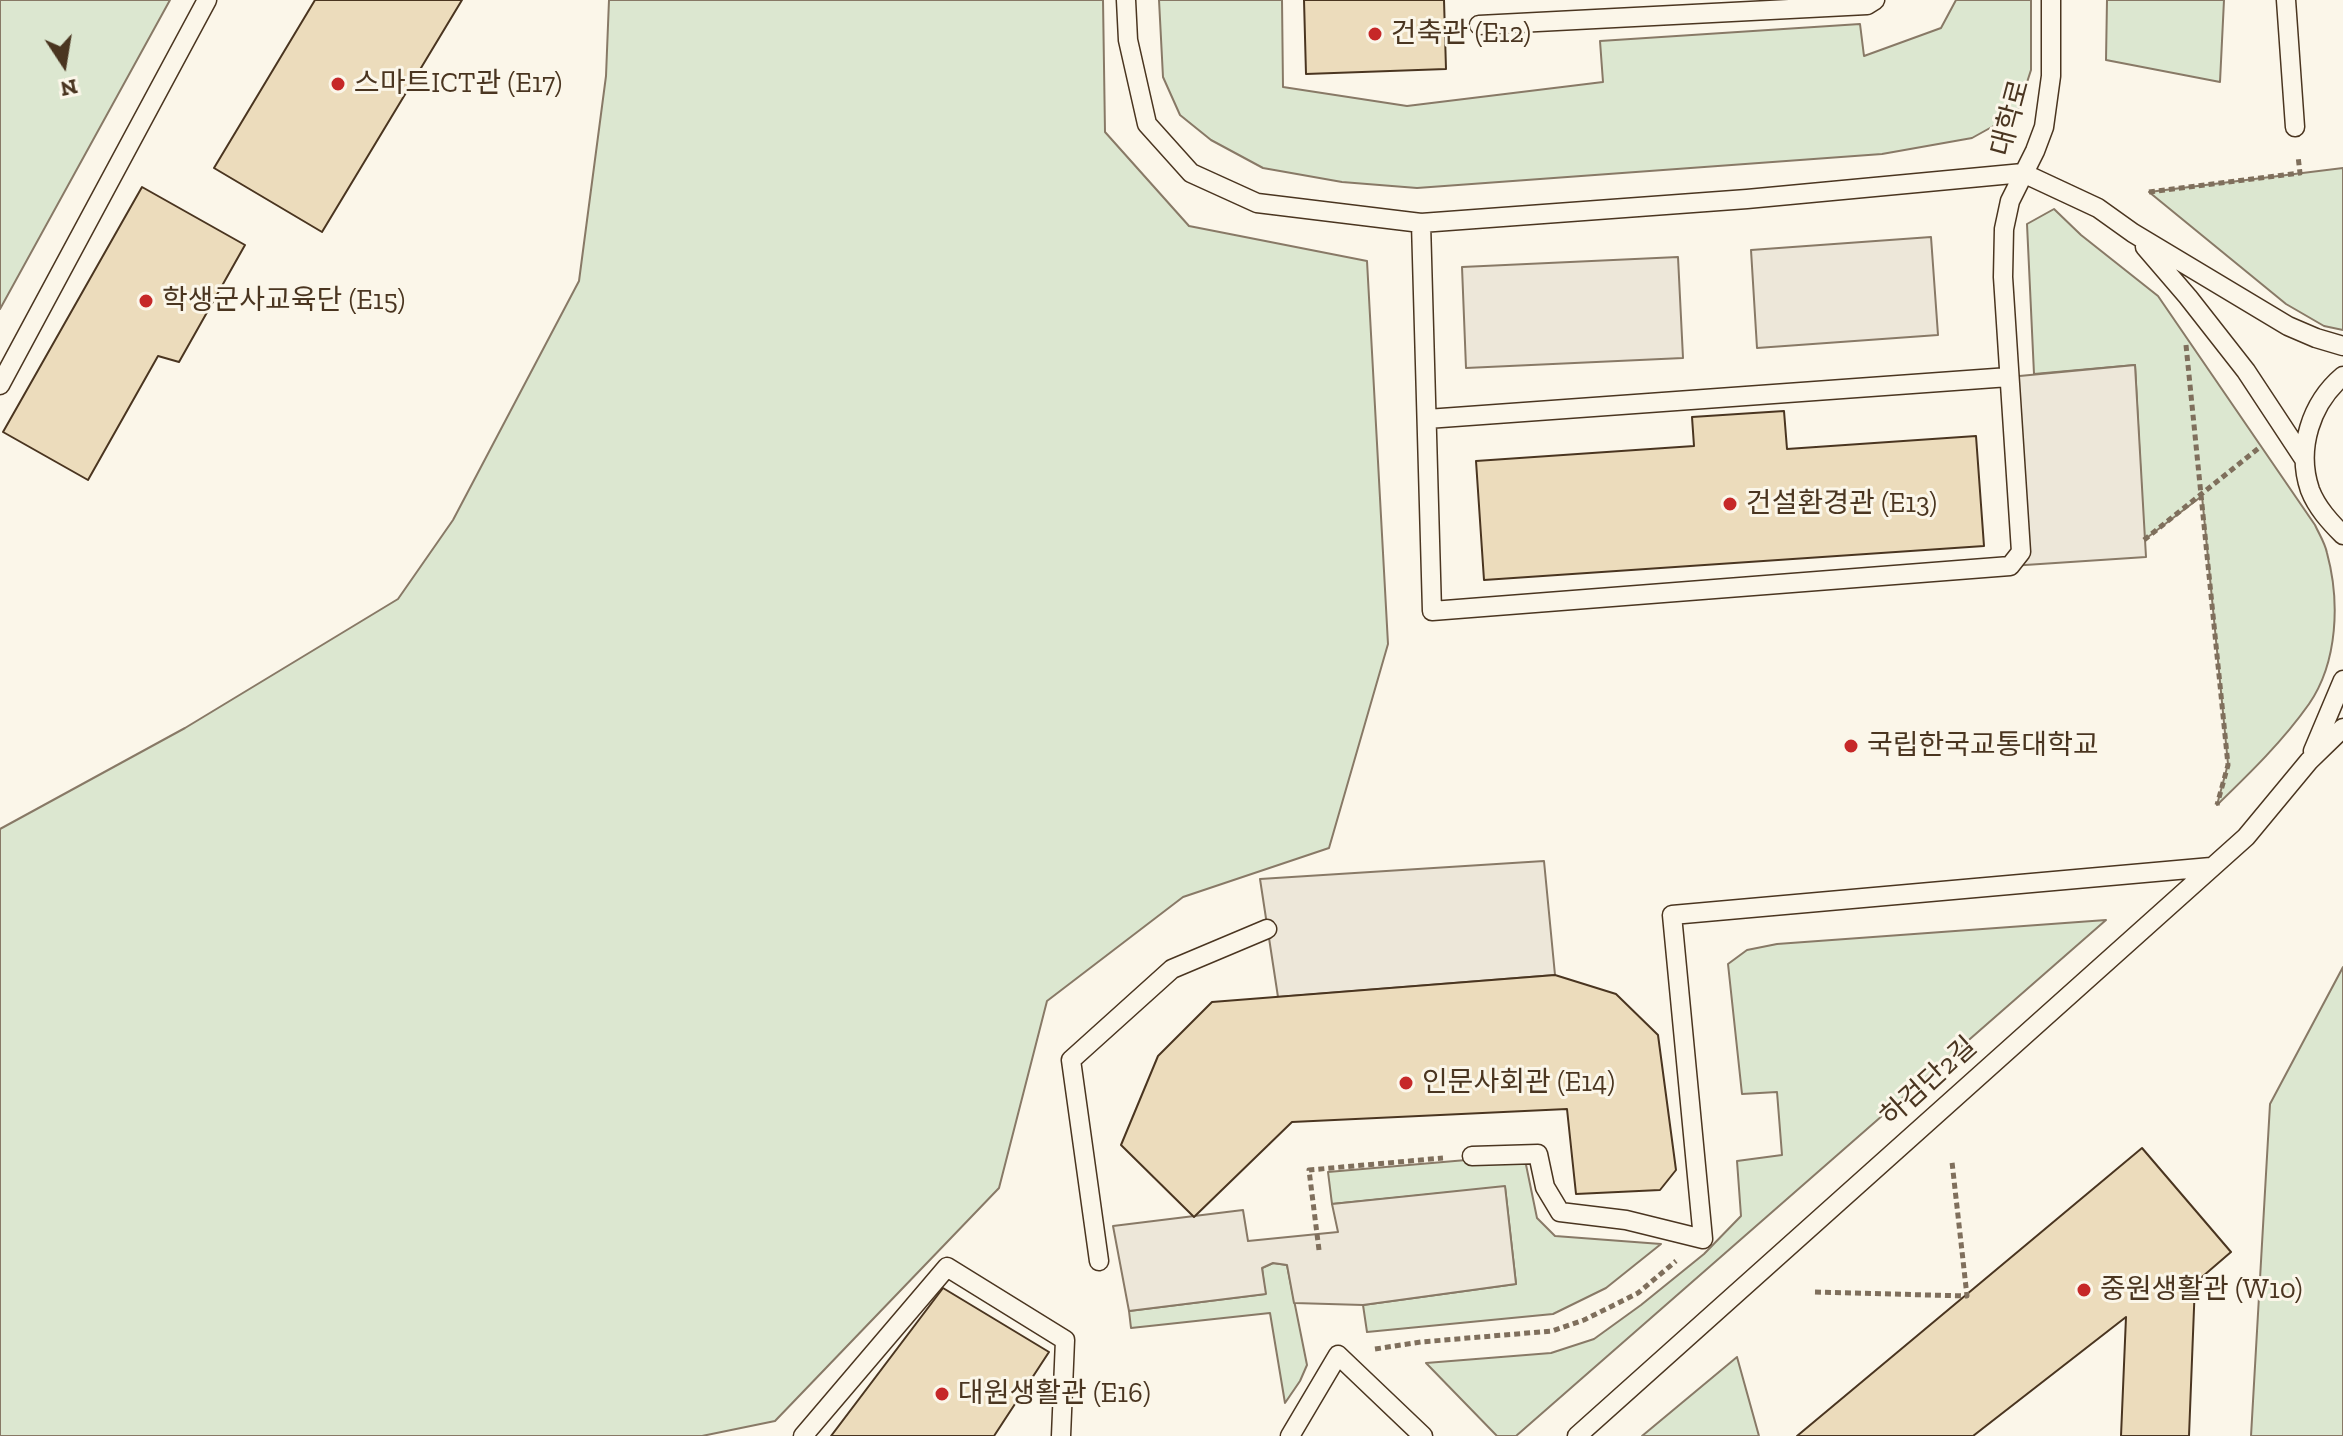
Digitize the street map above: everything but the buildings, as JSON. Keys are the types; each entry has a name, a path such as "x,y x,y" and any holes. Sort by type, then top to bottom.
{"lane":[{"path":"0,385 207,0"},
{"path":"1126,0 1128,40 1147,124 1191,173 1257,203 1421,223 1747,199 2023,173"},
{"path":"1479,25 1867,5 1875,0"},
{"name":"대학로","path":"2051,0 2051,76 2044,127 2023,173 2098,208 2133,233 2288,326 2343,346"},
{"path":"2286,0 2295,127"},
{"path":"1421,223 1432,611 2010,566 2021,552 2003,277 2004,229 2010,201 2023,173"},
{"name":"대학로","path":"2133,233 2246,371 2304,459"},
{"path":"2343,376 2320,401 2308,429 2304,459 2310,490 2325,517 2343,535"},
{"path":"1427,419 2009,377"},
{"name":"하검단2길","path":"2309,761 2343,680"},
{"name":"하검단2길","path":"1577,1436 2246,837 2309,761 2343,728"},
{"path":"1472,1156 1538,1154 1545,1187 1560,1212 1626,1220 1703,1239 1672,915 2211,867"},
{"path":"1099,1261 1071,1060 1172,969 1267,929"},
{"path":"803,1436 947,1267 1065,1340 1061,1436"},
{"path":"1290,1436 1338,1355 1423,1436"}],"path":[{"path":"2149,192 2300,173 2295,127"},
{"path":"2185,337 2228,765 2217,805"},
{"path":"2144,540 2261,446"},
{"path":"1319,1250 1309,1170 1472,1156"},
{"path":"1815,1292 1967,1296 1952,1162"},
{"path":"1338,1355 1408,1343 1552,1331 1584,1320 1638,1293 1703,1239"}],"green space":[{"path":"0,0 170,0 0,309"},
{"path":"609,0 1103,0 1105,132 1189,226 1367,261 1388,644 1329,848 1183,897 1047,1001 999,1188 775,1421 702,1436 0,1436 0,829 185,728 398,599 453,520 579,281 606,76"},
{"path":"1159,0 1282,0 1283,87 1407,106 1603,82 1600,41 1860,24 1864,56 1941,28 1956,0 2031,0 2031,70 2017,113 1972,138 1882,154 1417,188 1342,182 1263,168 1211,140 1180,115 1163,77"},
{"path":"2107,0 2224,0 2220,82 2106,60"},
{"path":"2343,168 2343,330 2324,326 2286,304 2149,192"},
{"path":"2054,209 2081,235 2158,296 2315,525 2326,549 2334,591 2334,631 2319,687 2277,744 2217,805 2228,764 2202,496 2144,540 2135,365 2034,374 2027,224"},
{"path":"2106,920 1516,1436 1497,1436 1426,1363 1551,1353 1594,1339 1704,1254 1741,1216 1737,1161 1782,1155 1777,1092 1742,1094 1728,964 1747,950 1777,944"},
{"path":"2343,967 2343,1436 2251,1436 2270,1104"},
{"path":"1524,1155 1537,1218 1555,1236 1661,1244 1606,1288 1553,1314 1367,1332 1363,1305 1516,1284 1505,1187 1332,1204 1328,1172"},
{"path":"1273,1263 1287,1265 1307,1365 1285,1403 1270,1313 1131,1328 1129,1311 1265,1294 1262,1268"},
{"path":"1737,1357 1759,1436 1642,1436"}],"shaded area":[{"path":"1931,237 1938,335 1757,348 1751,250"},
{"path":"1678,257 1683,358 1466,368 1462,267"},
{"path":"2135,365 2146,557 2010,566 2021,552 2009,377"},
{"path":"1544,861 1555,975 1278,997 1260,879"},
{"path":"1505,1186 1516,1284 1363,1305 1294,1303 1287,1265 1273,1263 1262,1268 1266,1294 1129,1311 1113,1226 1243,1210 1248,1241 1338,1232 1332,1204"}],"place":[{"name":"건축관 (E12)","path":"1375,34"},
{"name":"스마트ICT관 (E17)","path":"338,84"},
{"name":"학생군사교육단 (E15)","path":"146,301"},
{"name":"건설환경관 (E13)","path":"1730,504"},
{"name":"국립한국교통대학교","path":"1851,746"},
{"name":"인문사회관 (E14)","path":"1406,1083"},
{"name":"중원생활관 (W10)","path":"2084,1290"},
{"name":"대원생활관 (E16)","path":"942,1394"}]}
